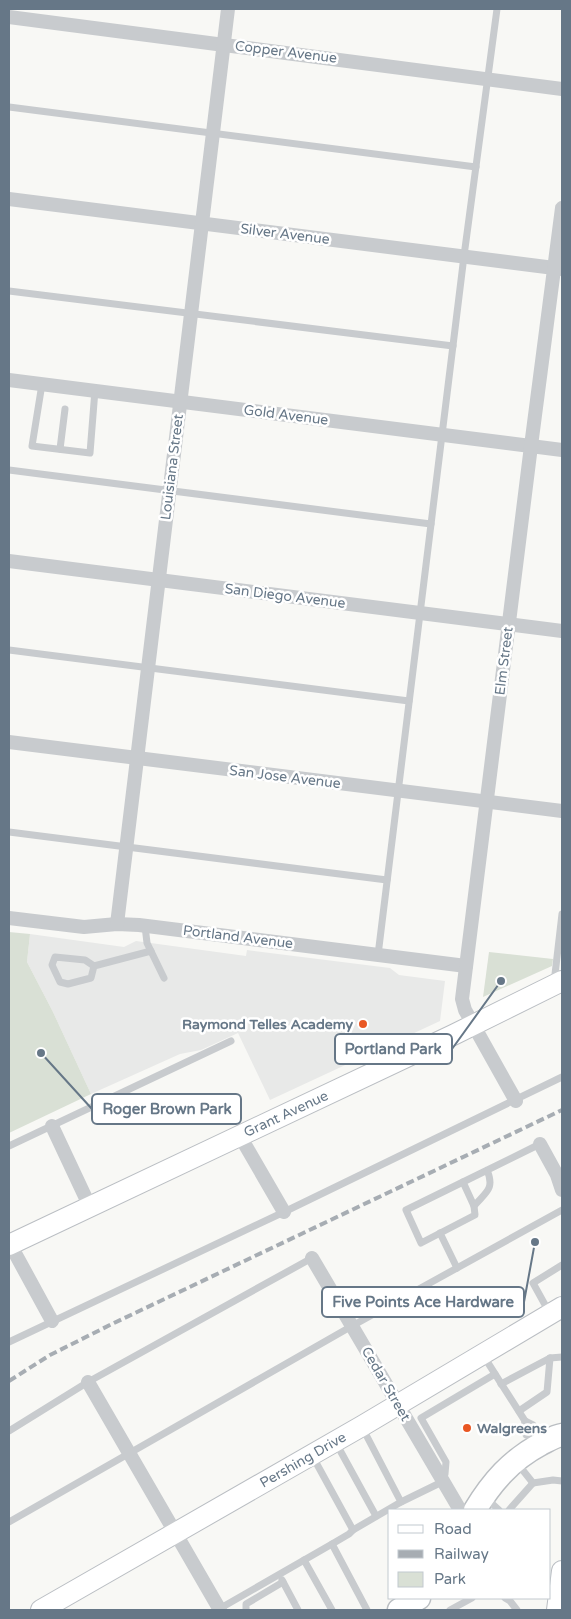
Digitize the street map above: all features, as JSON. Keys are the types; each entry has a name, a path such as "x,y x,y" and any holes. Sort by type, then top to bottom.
{"main road":[{"name":"Grant Avenue","path":"9,1245 474,1025 558,983"},
{"name":"Pershing Drive","path":"41,1610 362,1426 556,1311"},
{"path":"486,1505 496,1478 515,1460 537,1442 562,1434"},
{"path":"556,1596 562,1571"},
{"path":"399,1610 422,1600"}],"street":[{"name":"Louisiana Street","path":"117,924 228,9"},
{"name":"Copper Avenue","path":"9,17 562,89"},
{"name":"Silver Avenue","path":"9,199 558,268"},
{"name":"Elm Street","path":"516,1101 462,1005 462,998 531,446 558,268 562,208"},
{"name":"Gold Avenue","path":"9,380 562,450"},
{"name":"San Diego Avenue","path":"9,560 562,631"},
{"name":"San Jose Avenue","path":"9,742 562,811"},
{"name":"Portland Avenue","path":"9,918 84,927 117,924 146,926 466,966"},
{"path":"52,1126 90,1206"},
{"path":"240,1136 284,1212"},
{"path":"540,1144 560,1179 562,1190"},
{"path":"9,1245 52,1321"},
{"name":"Cedar Street","path":"312,1258 398,1405 415,1421 442,1482 459,1509"},
{"path":"88,1382 176,1533 218,1610"}],"lane":[{"path":"378,955 464,256 497,9"},
{"path":"9,107 476,167"},
{"path":"9,291 453,346"},
{"path":"42,384 32,446 90,453 95,390"},
{"path":"60,449 65,409"},
{"path":"9,470 431,524"},
{"path":"9,650 409,701"},
{"path":"9,832 387,880"},
{"path":"558,983 562,914"},
{"path":"146,926 147,943 164,978"},
{"path":"94,966 91,978 68,984 60,982 52,964 55,957 85,960 94,966 151,951"},
{"path":"9,1146 231,1041"},
{"path":"9,1342 516,1101 562,1077"},
{"path":"463,1182 474,1206 474,1215 421,1243 406,1210 540,1144"},
{"path":"474,1206 490,1187 491,1180 487,1170"},
{"path":"9,1522 352,1326 562,1210"},
{"path":"440,1234 457,1268"},
{"path":"9,1430 88,1382 312,1258"},
{"path":"556,1311 533,1283 562,1265"},
{"path":"482,1355 525,1421 524,1430 526,1434 537,1442"},
{"path":"501,1384 550,1358 562,1357"},
{"path":"519,1411 547,1392 550,1358"},
{"path":"415,1421 495,1374"},
{"path":"362,1426 401,1502"},
{"path":"335,1441 376,1516"},
{"path":"312,1454 353,1530"},
{"path":"515,1460 533,1483"},
{"path":"510,1509 533,1483 553,1480 562,1481"},
{"path":"388,1509 442,1482"},
{"path":"218,1610 388,1509"},
{"path":"332,1544 367,1610"},
{"path":"304,1560 332,1610"},
{"path":"279,1575 298,1610"},
{"path":"246,1610 246,1604 283,1582"},
{"path":"450,1610 470,1599"},
{"path":"507,1599 517,1610"}],"shaded area":[{"path":"30,934 124,947 136,941 246,956 247,950 390,968 399,975 445,981 440,1021 270,1100 238,1033 201,1050 180,1054 91,1094 53,1012 27,962"}],"green space":[{"path":"9,932 30,934 27,962 53,1012 91,1094 9,1133"},
{"path":"489,952 553,959 552,966 483,997"}],"railway":[{"path":"9,1381 50,1355 114,1323 562,1110"}],"place":[{"name":"Portland Park","path":"501,981"},
{"name":"Raymond Telles Academy","path":"363,1024"},
{"name":"Roger Brown Park","path":"41,1053"},
{"name":"Five Points Ace Hardware","path":"535,1242"},
{"name":"Walgreens","path":"467,1428"}]}
